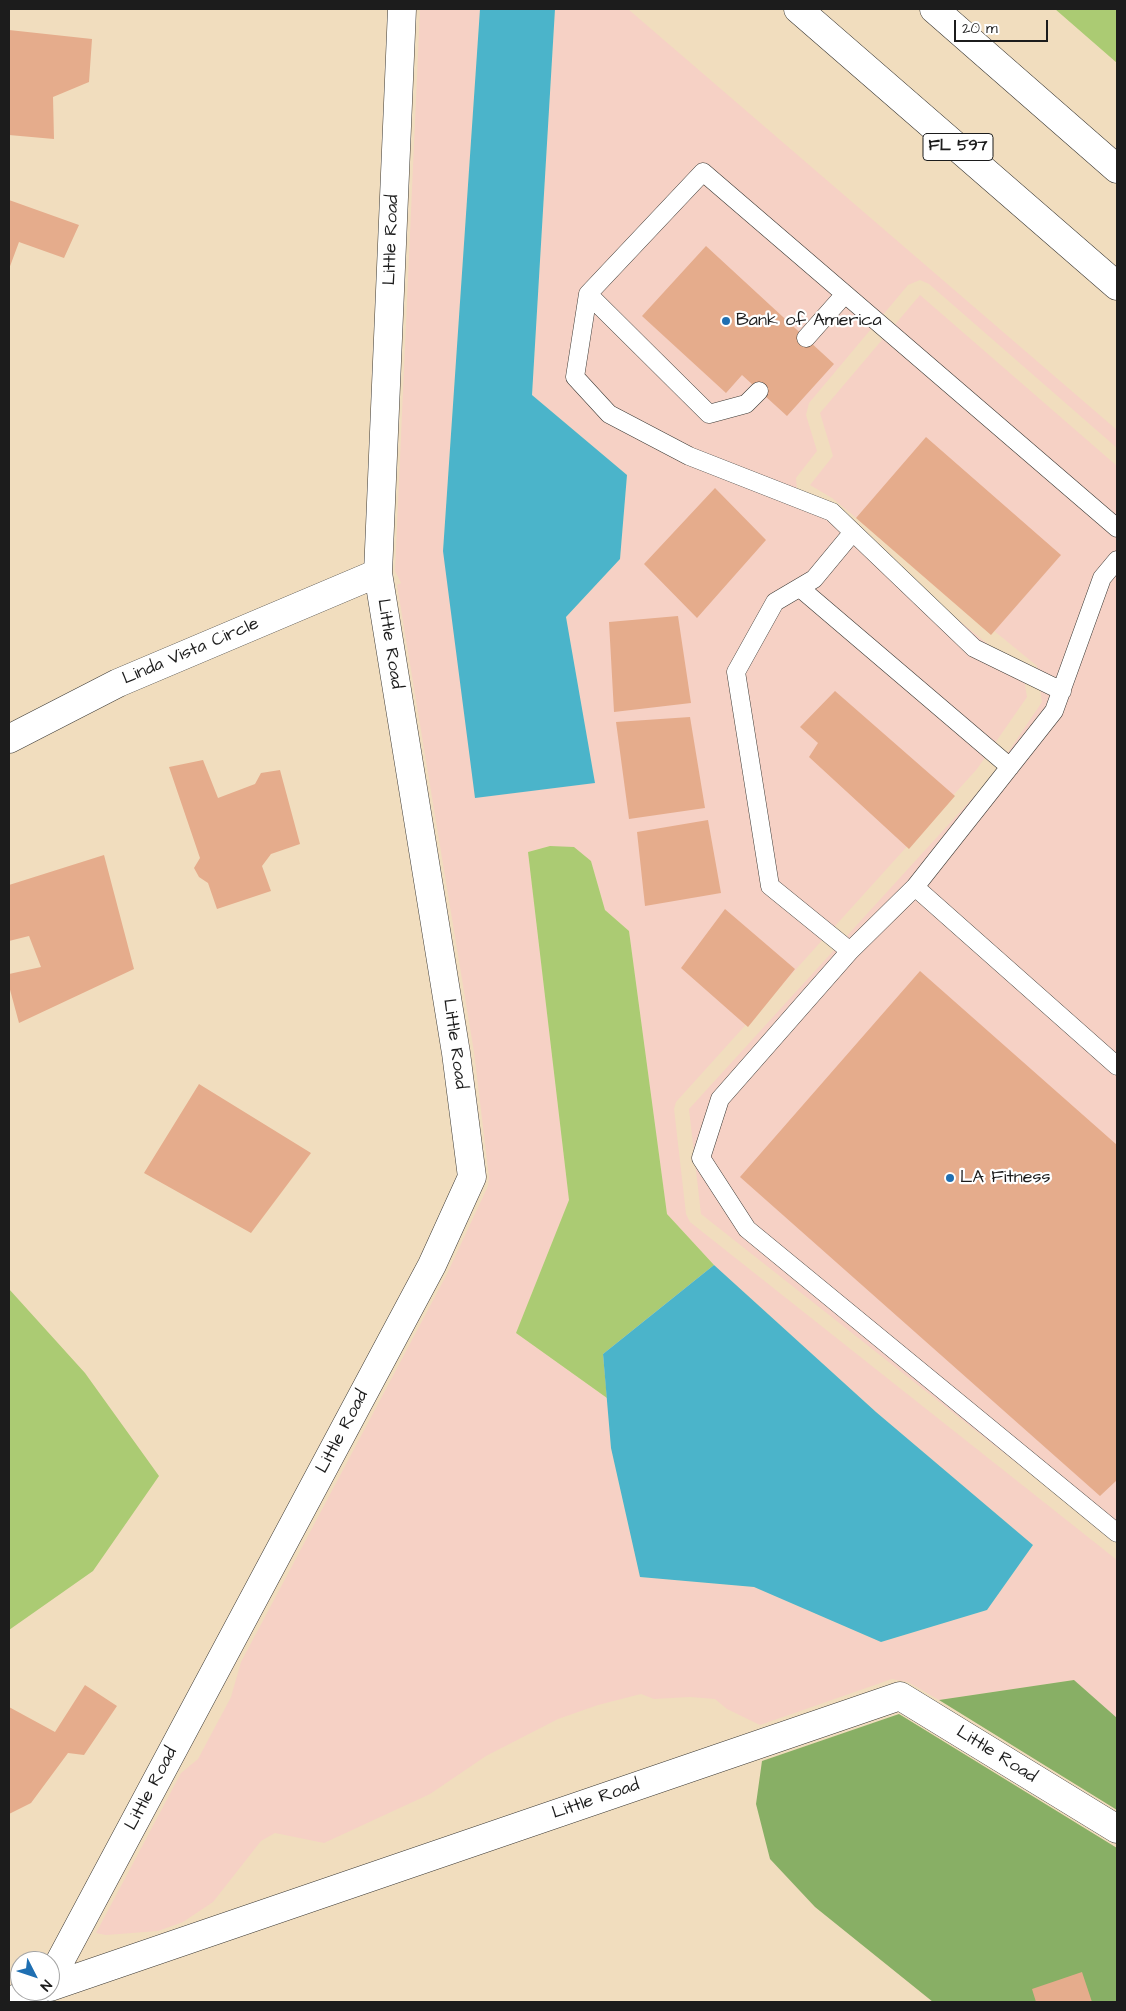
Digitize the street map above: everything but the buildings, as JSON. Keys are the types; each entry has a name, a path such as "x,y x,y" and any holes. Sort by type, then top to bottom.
{"street":[{"name":"Little Road","path":"60,1961 432,1265 472,1177 456,1053 378,573 402,9"},
{"name":"FL 597","path":"798,9 1117,286"},
{"path":"934,9 1117,169"},
{"name":"Linda Vista Circle","path":"9,739 118,683 378,573"},
{"name":"Little Road","path":"60,1983 900,1696 1117,1829"}],"lane":[{"path":"1062,691 974,648 832,512 689,456 609,414 575,377 588,294 703,172 1117,528"},
{"path":"588,294 709,414 746,404 759,390"},
{"path":"806,338 846,294"},
{"path":"850,951 770,886 736,672 774,602 814,580 853,532"},
{"path":"1117,560 1102,578 1054,711 915,887 850,951 720,1099 701,1158 747,1228 1117,1533"},
{"path":"800,588 1010,767"},
{"path":"915,887 1117,1066"}],"shaded area":[{"path":"420,9 480,9 443,551 595,783 566,617 620,559 627,475 532,395 555,9 628,9 1117,430 1117,448 929,284 920,280 908,285 809,403 806,415 817,451 796,478 797,491 824,510 1023,673 1027,697 977,769 676,1102 674,1109 686,1214 690,1222 1117,1560 1117,1718 1074,1680 939,1700 908,1682 892,1679 760,1725 727,1709 715,1699 690,1697 654,1699 641,1694 598,1705 558,1719 486,1756 430,1794 324,1843 275,1833 261,1841 213,1902 183,1922 158,1931 106,1935 96,1933 181,1773 198,1759 231,1697 241,1662 447,1274 488,1186 489,1177 474,1052 397,585 401,583 395,571","holes":["550,846 591,861 605,910 629,931 667,1214 714,1265 876,1412 1033,1545 987,1610 881,1642 754,1587 640,1577 611,1448 607,1398 516,1333 569,1200 528,852"]},
{"path":"920,295 1117,466 1117,1542 701,1214 689,1109 990,779 1042,702 1037,666 832,498 810,485 833,456 820,413"}],"green space":[{"path":"1055,9 1117,9 1117,63"},
{"path":"550,846 574,847 591,861 605,910 629,931 667,1214 714,1265 603,1354 607,1398 516,1333 569,1200 528,852"},
{"path":"9,1289 85,1373 159,1476 93,1571 9,1630"},
{"path":"1074,1680 1117,1718 1117,1810 939,1700"},
{"path":"899,1714 1117,1848 1117,2002 933,2002 815,1907 770,1859 756,1804 762,1761"}],"water":[{"path":"480,9 555,9 532,395 627,475 620,559 566,617 595,783 475,798 443,551"},
{"path":"714,1265 876,1412 1033,1545 987,1610 881,1642 754,1587 640,1577 611,1448 603,1354"}],"place":[{"name":"Bank of America","path":"726,321"},
{"name":"LA Fitness","path":"950,1178"}]}
